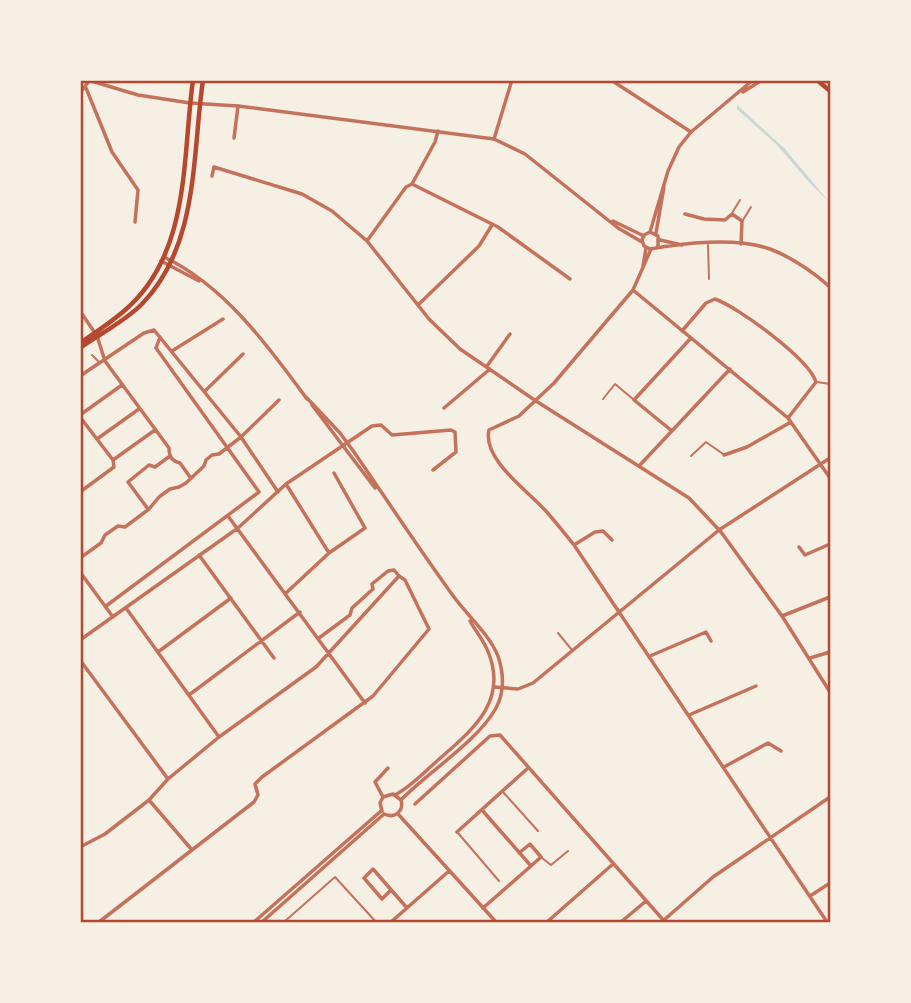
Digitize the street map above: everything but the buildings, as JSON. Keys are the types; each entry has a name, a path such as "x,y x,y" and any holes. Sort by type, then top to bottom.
{"main road":[{"path":"96,334 131,304 150,280 172,238 178,214 193,80"},
{"path":"80,345 128,316 142,303 169,262 188,215 204,80"},
{"path":"817,80 831,91"}],"street":[{"path":"494,139 512,80"},
{"path":"611,80 691,132"},
{"path":"642,242 644,236 650,232 673,156 691,132 753,80"},
{"path":"741,92 762,80"},
{"path":"80,93 86,88 88,81 138,95 190,103 238,106 494,139 525,154 618,228 651,249"},
{"path":"86,88 112,152 138,190 135,222"},
{"path":"234,138 238,106"},
{"path":"367,241 412,184 435,142 438,131"},
{"path":"212,176 214,167 302,194 332,211 367,241 447,338 536,401 689,498 719,530 782,616 831,692"},
{"path":"412,184 492,225 570,279"},
{"path":"664,186 656,233 660,240 683,245"},
{"path":"685,214 704,219 725,220 732,214 742,221 741,244"},
{"path":"611,220 644,236"},
{"path":"418,306 479,246 492,225"},
{"path":"650,232 656,233"},
{"path":"658,246 660,240"},
{"path":"827,922 573,545 544,509 505,471 496,459 488,440 489,430 519,416 554,383 633,290 651,249 658,246 708,244 741,244 767,248 831,287"},
{"path":"643,268 646,247"},
{"path":"162,259 207,285 237,311 345,444 367,479 380,492 497,653 503,677 498,705 486,722 401,800"},
{"path":"633,290 789,420 831,478"},
{"path":"682,331 706,303 719,300 768,332 815,377 816,382 789,420 747,447 724,455"},
{"path":"80,311 96,334 102,362 169,448 174,462 180,463 190,477"},
{"path":"172,351 223,318"},
{"path":"80,376 152,329 241,437 278,492"},
{"path":"444,408 475,383 510,334"},
{"path":"106,606 259,492 156,348 160,337"},
{"path":"672,431 634,400 691,338"},
{"path":"204,392 243,354"},
{"path":"639,466 730,369"},
{"path":"80,492 114,467 113,460 82,424 80,416 122,385"},
{"path":"80,558 101,543 105,535 118,526 125,527 170,489 183,485 204,466 205,460 229,447 279,400"},
{"path":"97,439 139,409"},
{"path":"80,640 238,528 286,484 376,425 393,435 451,430 455,432 456,452 433,470"},
{"path":"113,460 155,430"},
{"path":"149,509 128,482 149,465 155,467 170,456"},
{"path":"494,687 522,688 533,683 719,530 831,458"},
{"path":"286,593 329,553 365,528 334,473"},
{"path":"286,484 329,553"},
{"path":"228,516 365,703"},
{"path":"573,545 595,532 603,531 612,540"},
{"path":"799,547 805,555 831,544"},
{"path":"199,555 274,658"},
{"path":"99,922 257,800 256,784 262,777 365,703 398,668 429,629 405,580 394,570 388,571 372,584 373,589 382,597"},
{"path":"80,572 113,617"},
{"path":"82,848 149,800 167,779 219,737 316,667 399,576"},
{"path":"318,638 350,615 352,608 373,589"},
{"path":"782,616 831,597"},
{"path":"158,652 231,598"},
{"path":"125,608 219,737"},
{"path":"189,695 300,612"},
{"path":"350,615 359,622"},
{"path":"383,797 396,795 466,736 482,718 494,687 492,664 489,653 468,616"},
{"path":"649,657 706,632 711,641"},
{"path":"810,658 831,652"},
{"path":"80,660 167,779"},
{"path":"689,715 756,686"},
{"path":"415,804 494,734 500,735 664,922 713,877 831,797"},
{"path":"724,767 768,743 781,751"},
{"path":"383,797 375,782 388,768"},
{"path":"457,832 528,768"},
{"path":"382,812 391,816 398,814 402,807 401,800 396,795"},
{"path":"382,812 380,803 383,797"},
{"path":"149,800 192,850"},
{"path":"482,810 531,866"},
{"path":"254,922 382,812"},
{"path":"262,922 382,812"},
{"path":"398,814 496,922"},
{"path":"482,908 541,857 530,844 519,853"},
{"path":"547,922 613,864"},
{"path":"391,890 382,898 364,878 373,869 407,908"},
{"path":"391,922 449,871"},
{"path":"810,895 831,883"},
{"path":"621,922 646,901"}],"lane":[{"path":"732,214 740,201"},
{"path":"742,221 751,207"},
{"path":"708,244 709,279"},
{"path":"92,355 102,362"},
{"path":"816,382 831,384"},
{"path":"603,399 615,384 634,400"},
{"path":"691,456 706,443 724,455"},
{"path":"558,633 573,651"},
{"path":"502,791 538,831"},
{"path":"457,832 499,881"},
{"path":"541,857 551,865 568,851"},
{"path":"284,922 335,877 376,922"}],"shaded area":[{"path":"737,105 785,149 830,203 777,145 737,109"}]}
